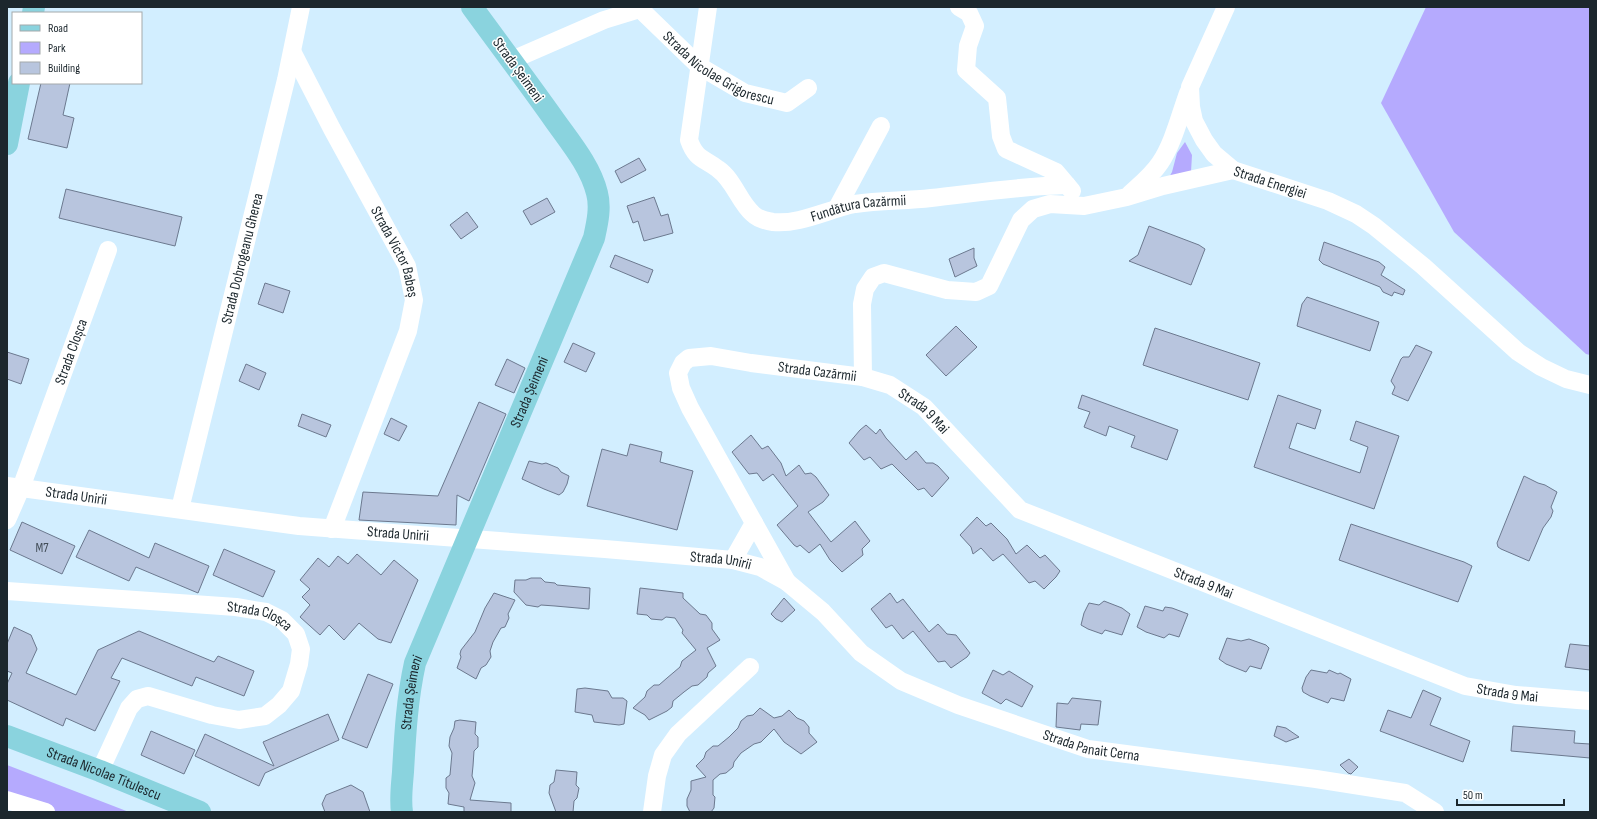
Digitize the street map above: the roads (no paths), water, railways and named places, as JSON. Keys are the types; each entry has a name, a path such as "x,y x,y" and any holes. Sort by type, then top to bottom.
{"main road":[{"name":"Strada Șeimeni","path":"401,810 407,711 415,663 594,238 598,217 598,195 592,175 512,60 472,7"},
{"path":"7,144 19,84"},
{"name":"Strada Nicolae Titulescu","path":"7,736 100,771 200,812"}],"street":[{"name":"Strada Dobrogeanu Gherea","path":"180,509 293,53 301,7"},
{"path":"699,66 708,7"},
{"path":"959,7 969,13 975,26 968,46 966,70 997,98 1002,136 1006,149 1056,172 1084,206"},
{"path":"1127,197 1151,175 1161,162 1171,141 1190,87 1226,7"},
{"path":"512,60 604,20 639,8"},
{"name":"Strada Nicolae Grigorescu","path":"639,8 699,66 746,93 787,103 808,88"},
{"name":"Strada Victor Babeș","path":"293,53 407,266 414,300 408,331 332,529"},
{"name":"Fundătura Cazărmii","path":"699,66 689,140 692,149 701,160 719,169 730,182 745,206 754,215 763,220 790,223 837,208 884,200 930,198 1040,186 1067,185"},
{"path":"1190,87 1191,108 1197,127 1214,154 1233,170"},
{"path":"837,208 881,126"},
{"name":"Strada Energiei","path":"1084,206 1127,197 1163,186 1233,170 1322,198 1356,214 1374,226 1423,266 1518,352 1541,367 1566,379 1590,385"},
{"name":"Strada Cazărmii","path":"787,582 690,408 681,388 678,373 683,363 689,358 711,356 751,363 863,377 862,304 865,289 873,277 884,273 947,290 976,292 989,286 1021,220 1033,209 1050,204 1084,206"},
{"name":"Strada Cloșca","path":"7,520 14,487 108,250"},
{"name":"Strada 9 Mai","path":"863,377 890,385 924,407 1020,510 1466,686 1516,695 1590,701"},
{"name":"Strada Unirii","path":"14,487 332,529 733,560 760,567 787,582"},
{"path":"733,560 754,523"},
{"name":"Strada Panait Cerna","path":"787,582 823,612 861,653 900,681 958,705 1088,749 1316,779 1405,793 1435,812"},
{"name":"Strada Cloșca","path":"7,591 236,607 266,612 282,620 296,634 301,649 299,664 291,691 279,706 265,716 239,720 212,715 148,696 137,699 129,708 100,771"},
{"path":"652,812 657,776 663,755 678,734 750,666"},
{"path":"7,800 46,812"}]}
